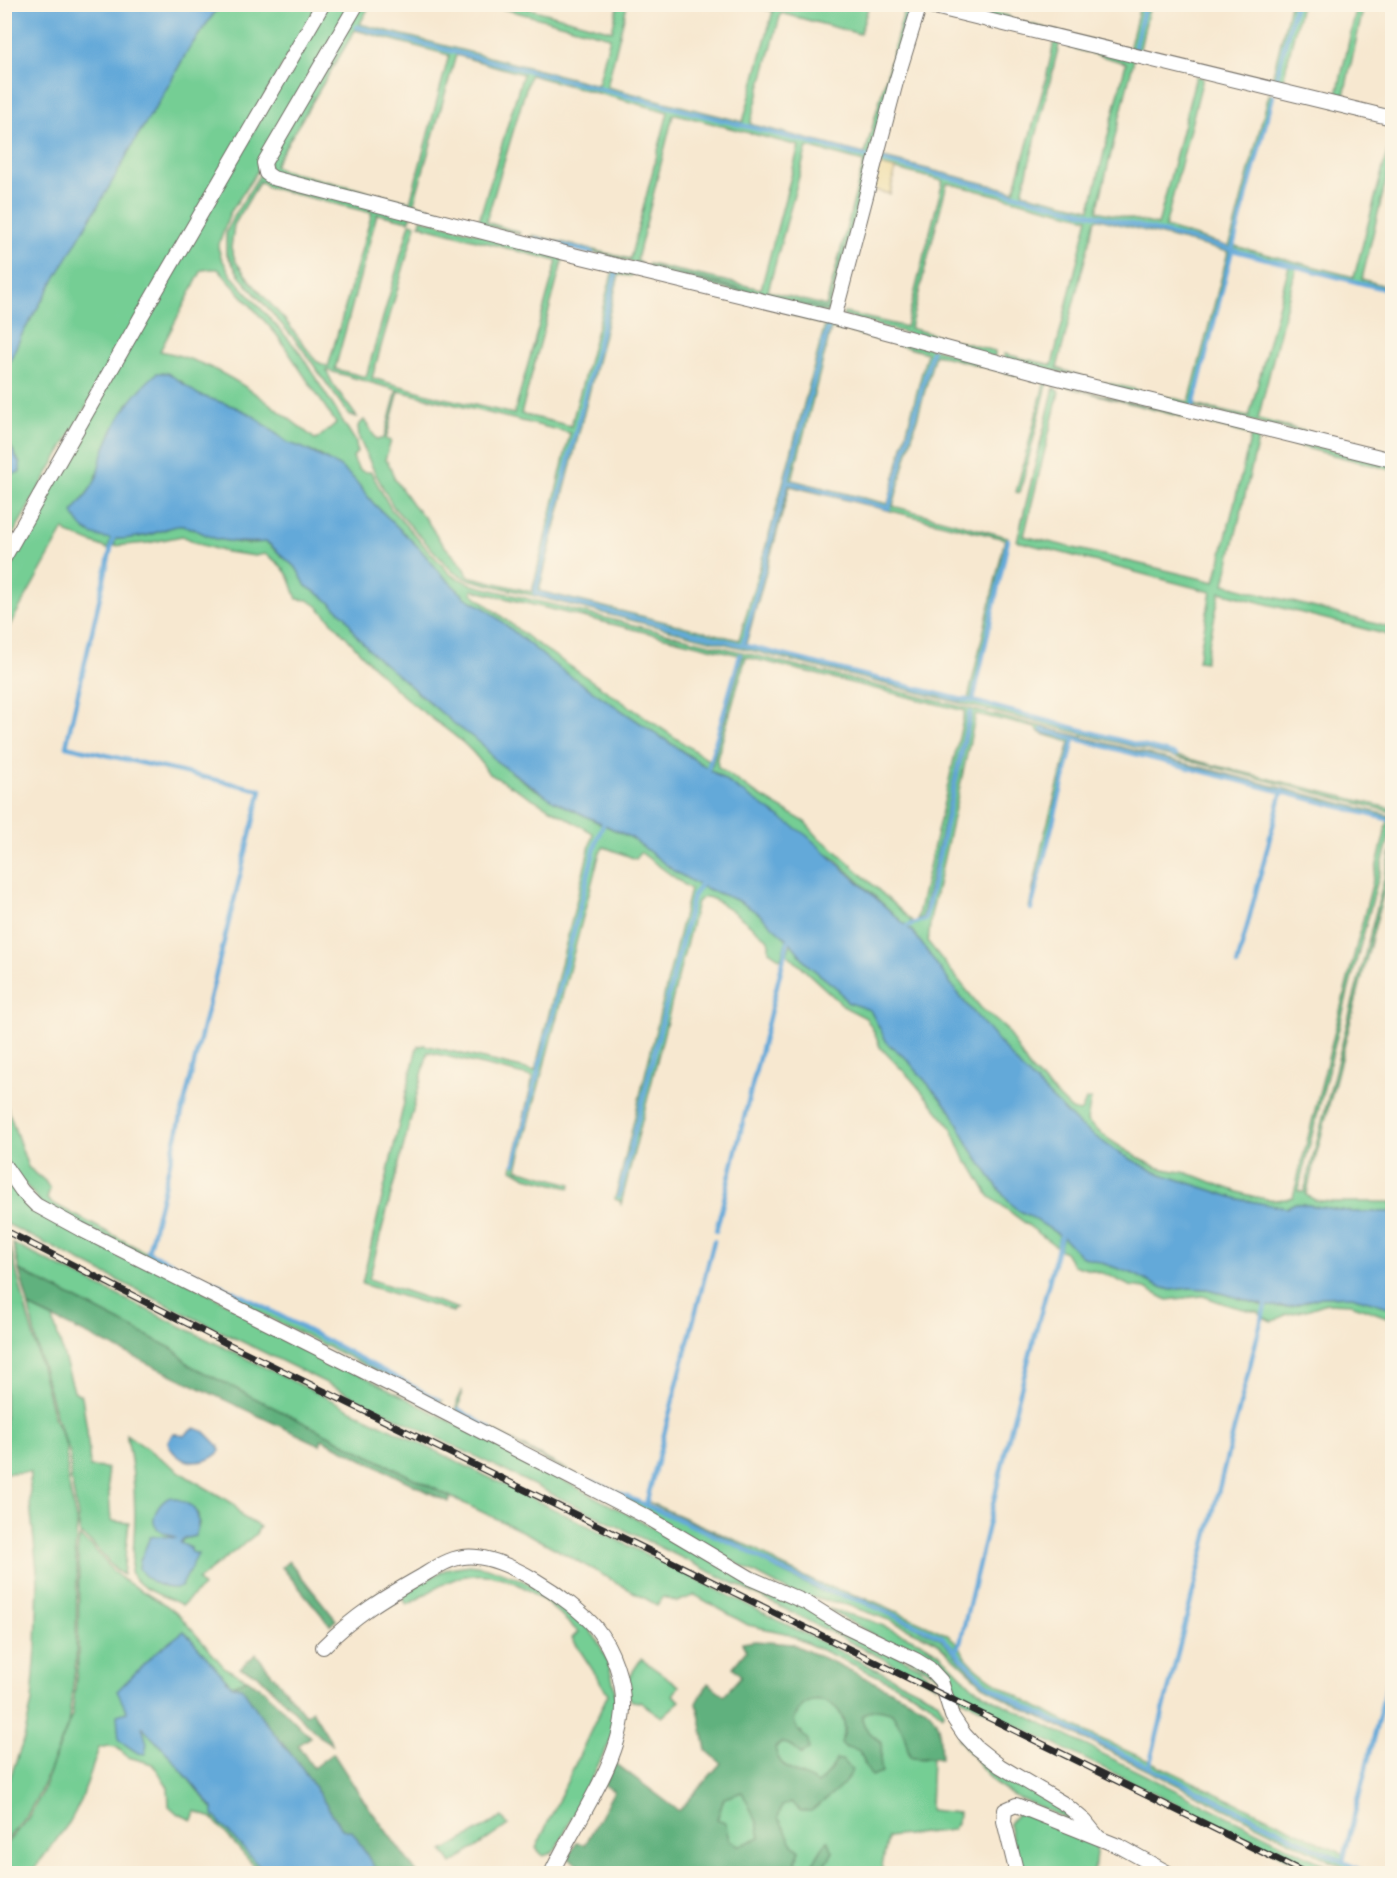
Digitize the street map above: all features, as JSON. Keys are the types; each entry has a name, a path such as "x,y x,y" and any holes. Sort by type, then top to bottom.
{"street":[{"path":"4,558 323,4"},
{"path":"357,4 264,163 266,173 273,178 1392,460"},
{"path":"834,318 896,82 921,4 1392,118"},
{"path":"4,1165 22,1191 36,1205 80,1230 399,1389 647,1517 750,1578 807,1603 840,1623 929,1668 941,1681 952,1716 976,1747 1000,1766 1066,1805 1085,1821 1098,1837"},
{"path":"323,1647 369,1607 441,1565 465,1557 498,1562 528,1576 587,1619 596,1628 608,1647 619,1676 623,1697 621,1727 607,1767 552,1874"},
{"path":"1017,1874 1004,1821 1005,1810 1016,1805 1098,1837 1170,1874"}],"green space":[{"path":"220,5 317,5 5,548 5,476 20,472 20,464 5,435 5,372 21,336 138,135 188,50"},
{"path":"326,5 355,5 262,164 230,213 218,247 231,275 298,350 356,442 357,452 353,457 357,467 361,471 371,472 391,509 451,575 473,585 1043,727 1392,816 1392,818 1392,827 1298,1191 1304,1192 1392,849 1392,860 1306,1195 1315,1200 1331,1202 1392,1202 1392,1212 1353,1212 1295,1203 1286,1208 1238,1199 1155,1172 1119,1153 1079,1125 1021,1069 962,999 913,932 835,859 720,776 708,768 557,667 486,609 466,598 373,503 354,479 320,455 288,443 252,415 199,395 181,381 129,402 107,444 94,484 73,512 104,537 111,538 108,549 67,533 64,529 5,634 5,567 46,491","holes":["218,269 277,335 336,423 316,440 243,385 203,364 160,351 202,270","472,590 743,656 712,766 708,768 708,760 530,639 472,593","746,657 965,711 917,919 922,918 968,714 970,712 972,714 926,920 908,925 912,921 832,847 819,838 805,822 752,791 718,767 717,759","976,714 1036,728 1040,733 1070,742 1043,840 1029,909 1073,740 1042,732 1040,730 1043,728 1392,818 1388,821 1293,1197 1281,1199 1254,1197 1187,1173 1160,1168 1110,1140 1087,1121 1091,1099 1086,1100 1079,1112 1072,1110 1029,1068 1006,1029 981,1008 928,942 931,916"]},
{"path":"360,5 370,5 360,24 598,85 610,37 489,5 516,5 612,31 618,5 627,5 607,87 743,122 773,11 750,5 869,5 860,34 781,13 750,124 865,154 905,8 895,5 913,5 915,8 873,158 835,310 825,313 648,271 647,268 829,311 832,307 911,6 870,157 356,27 870,159 828,310 647,266 649,264 761,289 799,146 673,115 637,260 643,265 531,236 630,259 668,112 530,75 486,222 520,234 457,218 479,220 523,74 456,55 414,203 452,215 452,217 438,214 452,218 451,220 273,175 269,168 269,159","holes":["355,30 449,55 410,202 282,170 274,166","807,147 864,162 826,306 768,291"]},
{"path":"939,5 967,5 1009,16 1010,19 1129,50 1140,5 1145,5 1133,52"},
{"path":"1146,5 1150,5 1139,53 1135,52"},
{"path":"1290,5 1294,5 1275,83 1271,83"},
{"path":"1296,5 1301,5 1282,85 1276,84"},
{"path":"1357,5 1364,5 1343,100 1336,99"},
{"path":"1060,41 1022,193 1090,209 1126,63 1068,47 1069,43 1134,59 1097,211 1158,225 1196,76 1203,78 1165,227 1229,247 1269,94 1272,96 1231,249 880,159 880,157 1014,191 1046,79 1054,42"},
{"path":"1392,134 1392,156 1362,279 1392,288 1392,290 1234,249 1235,246 1354,277"},
{"path":"879,161 1231,250 1193,405 1249,417 1289,266 1296,268 1258,419 1392,454 1100,385 1104,382 1189,402 1228,252 1099,219 1095,220 1057,368 1091,379 1004,360 1004,354 1052,365 1088,218 947,183 910,328 995,351 995,357 843,316 846,313 906,327 943,181 879,165"},
{"path":"262,171 412,216 409,221 377,214 335,369 366,377 410,223 416,224 372,378 439,397 514,414 557,261 426,227 420,224 421,219 564,255 521,414 571,426 613,270 634,272 631,276 619,275 539,591 739,640 825,325 792,315 793,310 845,325 841,331 831,329 792,480 888,504 927,353 850,332 851,329 1049,377 1020,493 1016,492 1045,381 935,354 893,506 1008,537 971,700 968,699 1005,539 790,486 746,644 744,644 789,484 890,509 932,353 932,351 888,507 789,482 829,323 742,643 735,643 535,593 616,273 534,593 959,701 973,702 1177,756 1389,808 1392,806 1392,812 467,579 453,572 394,508 359,438 358,426 364,420 377,440 384,438 397,390 326,370 333,384 357,417 349,415 298,343 241,278 226,253 226,233 232,219","holes":["260,181 267,187 372,213 328,367 316,361 286,321 236,262 231,248 234,225","399,391 570,433 532,592 468,576 464,567 440,541 394,478 385,460 391,441 386,439"]},
{"path":"1060,385 1392,464 1392,470 1259,436 1224,584 1392,628 1392,636 1220,592 1205,662 1198,661 1211,592 1017,541 1054,387 1059,392 1024,536 1215,582 1251,435"},
{"path":"179,525 202,532 215,539 246,544 266,542 297,569 306,586 325,598 346,617 356,635 420,695 482,744 496,761 533,788 632,838 674,871 700,886 739,901 758,913 787,939 781,959 769,951 767,939 728,908 706,897 697,902 621,1204 615,1199 690,889 640,852 636,859 604,847 600,852 517,1169 571,1184 570,1188 526,1177 512,1169 533,1077 428,1052 369,1279 459,1309 453,1312 362,1284 416,1051 418,1046 424,1045 535,1071 593,833 488,773 472,751 383,677 317,606 308,600 297,599 286,572 265,554 255,556 226,552 182,536 148,543 114,546 116,539 146,536"},
{"path":"791,943 808,965 838,989 847,1002 870,1010 888,1044 905,1057 951,1111 971,1149 1004,1196 1017,1210 1029,1215 1059,1235 1057,1247 989,1196 971,1165 966,1162 951,1127 912,1080 880,1047 866,1018 846,1008 787,954"},
{"path":"4,1098 28,1167 45,1181 50,1189 47,1199 50,1202 147,1253 245,1298 436,1400 443,1401 439,1402 44,1206 11,1169 5,1158"},
{"path":"4,1174 13,1188 285,1335 920,1667 937,1686 7,1224 4,1220"},
{"path":"1063,1237 1081,1256 1134,1274 1157,1286 1171,1290 1208,1289 1264,1306 1262,1316 1257,1311 1228,1305 1203,1296 1167,1300 1145,1288 1130,1286 1105,1274 1073,1265 1065,1252 1059,1249"},
{"path":"5,1244 10,1247 54,1417 66,1446 68,1481 77,1525 75,1554 77,1565 76,1662 68,1725 39,1794 26,1817 5,1842 5,1787 24,1739 32,1701 38,1580 30,1503 30,1472 5,1473"},
{"path":"13,1244 664,1563 937,1700 944,1712 943,1715 926,1700 880,1677 785,1633 748,1625 695,1595 677,1602 663,1597 657,1605 536,1538 189,1365 175,1350 19,1270"},
{"path":"19,1270 175,1350 189,1365 451,1497 448,1502 322,1439 320,1445 29,1307"},
{"path":"1352,1296 1392,1308 1392,1319 1351,1304 1327,1303 1285,1315 1276,1320 1271,1321 1263,1317 1266,1306 1288,1307 1321,1297"},
{"path":"29,1307 53,1319 74,1391 82,1396 90,1467 107,1468 111,1521 129,1523 123,1575 111,1566 92,1543 80,1535 71,1480 70,1454 56,1416"},
{"path":"462,1390 458,1412 590,1482 740,1548 779,1571 821,1591 861,1602 941,1639 986,1685 1033,1712 1365,1873 1355,1873 1020,1707 985,1687 935,1641 889,1620 847,1605 792,1593 456,1412"},
{"path":"126,1434 189,1478 234,1504 241,1516 260,1527 255,1535 198,1580 203,1587 182,1605 145,1588 134,1578 131,1571 135,1502","holes":["190,1505 198,1514 199,1524 195,1536 183,1539 180,1544 191,1548 191,1552 198,1554 171,1588 148,1578 159,1536 175,1539 157,1528"]},
{"path":"648,1502 758,1550 780,1565 817,1583 871,1600 946,1634 958,1643 955,1648 942,1636 863,1599 826,1590 739,1544"},
{"path":"79,1537 92,1546 123,1580 166,1605 180,1616 225,1668 247,1679 232,1686 184,1631 127,1712 118,1715 119,1740 138,1753 141,1726 168,1754 265,1873 260,1873 212,1818 195,1811 192,1820 178,1814 169,1806 168,1787 153,1764 128,1757 116,1747 108,1746 99,1748 81,1801 69,1823 31,1873 5,1874 5,1845 28,1818 41,1795 72,1715 78,1662 79,1564 77,1554"},
{"path":"289,1561 336,1620 330,1625 282,1567"},
{"path":"470,1565 502,1572 519,1579 565,1606 596,1639 612,1676 616,1703 613,1736 557,1848 552,1853 543,1856 536,1848 608,1694 572,1638 578,1632 554,1609 526,1588 494,1576 478,1574 454,1579 407,1605 400,1593 449,1568"},
{"path":"826,1608 872,1621 922,1643 939,1653 972,1686 989,1697 1341,1873 1318,1873 950,1693 946,1681"},
{"path":"755,1641 792,1644 924,1707 937,1724 941,1758 910,1757 903,1731 892,1713 880,1709 873,1710 862,1716 866,1728 881,1742 882,1772 872,1776 861,1753 853,1748 846,1748 841,1743 845,1729 843,1718 838,1710 831,1704 814,1701 806,1704 799,1711 794,1721 797,1729 808,1740 809,1750 801,1754 790,1745 781,1742 775,1748 781,1762 786,1767 818,1784 836,1760 842,1760 852,1769 841,1787 811,1811 801,1811 791,1802 782,1806 778,1817 792,1843 800,1850 795,1862 807,1870 828,1840 833,1852 820,1873 586,1873 568,1858 577,1842 585,1845 614,1791 604,1785 615,1763 679,1811 721,1763 706,1750 697,1703 708,1683 724,1695 741,1676 733,1667 746,1651 742,1643","holes":["742,1792 757,1822 760,1837 740,1846 729,1840 725,1822 717,1819 724,1798"]},
{"path":"960,1643 967,1658 985,1675 1042,1710 1149,1761 1148,1766 1043,1715 1004,1693 980,1677 956,1651"},
{"path":"256,1654 305,1715 312,1710 333,1745 320,1737 258,1675 240,1668"},
{"path":"641,1659 679,1686 673,1695 680,1701 662,1717 640,1702 632,1701 627,1694 626,1682"},
{"path":"247,1679 264,1690 310,1737 298,1745 313,1768 333,1753 362,1798 417,1873 378,1873 342,1829 302,1768 242,1689 232,1686"},
{"path":"810,1700 834,1705 844,1723 842,1737 846,1748 859,1751 866,1769 880,1767 882,1750 864,1726 862,1716 877,1709 892,1713 903,1731 910,1757 923,1759 932,1757 930,1810 958,1813 957,1823 952,1830 888,1837 881,1871 820,1873 833,1852 828,1840 807,1870 795,1862 800,1850 792,1843 778,1817 782,1806 792,1802 801,1811 841,1786 836,1760 818,1784 786,1767 781,1762 775,1748 781,1742 790,1745 801,1754 802,1732 797,1729 794,1721 801,1706"},
{"path":"958,1738 963,1738 1083,1826 1012,1795 995,1784"},
{"path":"1151,1762 1344,1854 1343,1860 1150,1766"},
{"path":"742,1792 757,1822 760,1837 740,1846 729,1840 717,1820 724,1798"},
{"path":"1020,1812 1097,1843 1094,1873 1020,1873 1009,1824"},
{"path":"502,1817 508,1825 452,1864 443,1851"}],"sand":[{"path":"880,165 895,169 890,194 870,189"}],"water":[{"path":"5,4 220,5 188,50 138,135 21,336 5,372"},
{"path":"157,373 168,373 199,395 252,415 288,443 339,466 466,598 486,609 557,667 806,835 913,932 962,999 1021,1068 1079,1125 1119,1153 1155,1172 1238,1199 1286,1208 1295,1203 1353,1212 1392,1212 1392,1308 1352,1296 1321,1297 1288,1307 1266,1306 1208,1289 1171,1290 1157,1286 1134,1274 1081,1256 1063,1237 1017,1210 1004,1196 971,1149 951,1111 905,1057 888,1044 870,1010 847,1002 838,989 808,965 791,943 758,913 739,901 700,886 674,871 632,838 554,801 496,761 482,744 457,726 373,654 356,635 346,617 325,598 306,586 297,569 267,542 223,540 183,526 125,539 103,538 85,530 73,512 95,481 105,447 116,423 138,392"},
{"path":"4,435 20,464 20,472 5,476"},
{"path":"195,1428 205,1432 219,1446 220,1451 207,1460 191,1462 177,1456 168,1442 173,1433 184,1436"},
{"path":"171,1497 191,1506 195,1510 198,1521 195,1536 183,1539 180,1543 191,1548 191,1552 198,1554 181,1587 175,1588 157,1584 139,1568 150,1537 175,1538 158,1529 154,1520 157,1510"},
{"path":"184,1631 232,1686 242,1688 265,1722 302,1768 342,1829 352,1831 378,1873 265,1873 213,1815 213,1808 168,1754 142,1727 147,1743 145,1754 138,1753 119,1740 117,1715 127,1712 117,1691 155,1653"}],"waterway":[{"path":"903,36 911,6 906,4"},
{"path":"1134,52 1145,4"},
{"path":"1275,84 1295,4"},
{"path":"357,27 871,158"},
{"path":"1193,406 1273,96"},
{"path":"880,160 1392,291"},
{"path":"365,195 442,214"},
{"path":"536,239 592,253"},
{"path":"616,273 535,593 973,701 1176,755"},
{"path":"743,644 829,324"},
{"path":"788,482 889,508 932,351"},
{"path":"113,539 66,746 261,790 148,1252 245,1297 438,1400"},
{"path":"973,701 1008,540"},
{"path":"708,769 740,655"},
{"path":"907,926 925,919 970,713"},
{"path":"1042,730 1391,820"},
{"path":"1031,909 1074,739"},
{"path":"1237,965 1282,791"},
{"path":"515,1163 597,839 603,825"},
{"path":"619,1196 693,896 700,886"},
{"path":"716,1231 788,941"},
{"path":"955,1651 960,1643 1015,1411 1061,1236"},
{"path":"646,1504 714,1241"},
{"path":"1149,1767 1265,1306"},
{"path":"459,1410 490,1429"},
{"path":"591,1481 739,1546 779,1569 824,1590 862,1601 942,1637 985,1683 1030,1709 1368,1874"},
{"path":"1343,1861 1392,1664"}],"railway":[{"path":"4,1230 224,1342 1307,1874"}]}
